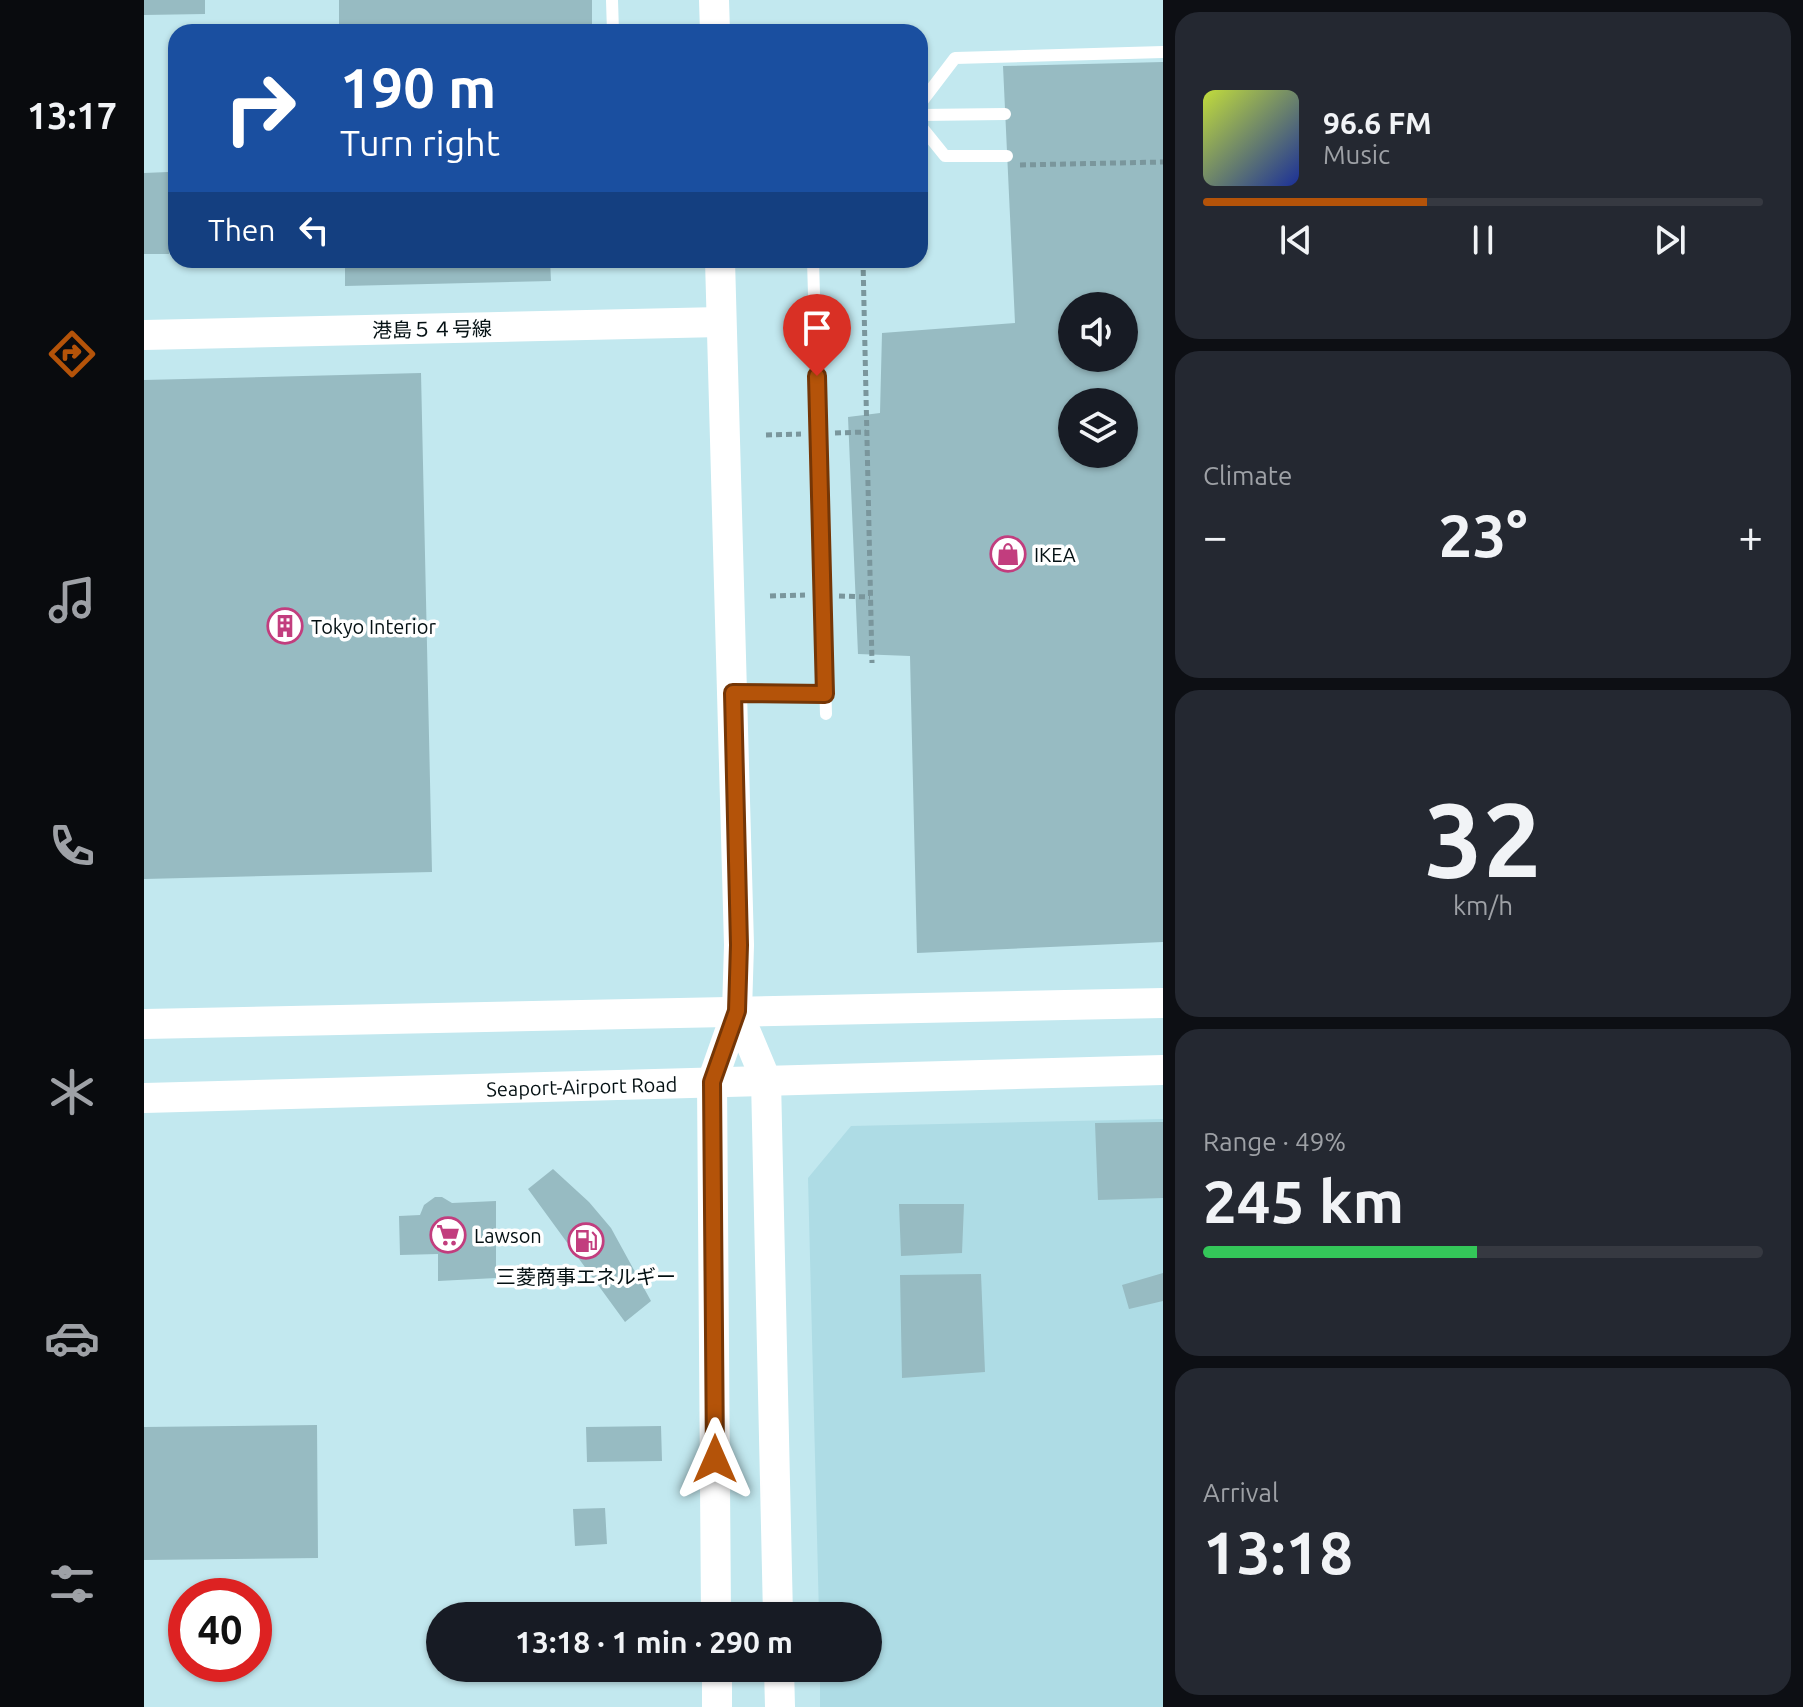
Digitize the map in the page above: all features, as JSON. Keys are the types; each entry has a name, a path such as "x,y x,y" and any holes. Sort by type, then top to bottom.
{"street":[{"path":"714,0 715,24"},
{"path":"716,1602 712,1082 737,1011 739,945 720,268"},
{"name":"港島５４号線","path":"144,335 721,322"},
{"path":"144,1024 1163,1003"},
{"path":"737,1011 766,1080 778,1602"},
{"name":"Seaport-Airport Road","path":"144,1098 1163,1070"},
{"path":"717,1682 717,1707"},
{"path":"779,1682 780,1707"}],"lane":[{"path":"612,0 613,24"},
{"path":"928,93 955,58 1163,52"},
{"path":"928,115 1005,114"},
{"path":"928,135 945,156 1009,161"},
{"path":"813,268 826,714"},
{"path":"733,693 825,694"}],"path":[{"path":"1009,161 1163,162"},
{"path":"863,268 872,663"}],"shaded area":[{"path":"1163,1119 1163,1707 820,1707 820,1682 882,1682 882,1602 819,1602 808,1178 851,1126"}],"building":[{"path":"144,0 205,0 205,14 144,15"},
{"path":"339,0 592,0 592,24 339,24"},
{"name":"IKEA","path":"1163,62 1163,942 917,953 910,656 858,654 848,417 880,413 882,333 1015,323 1003,66"},
{"path":"168,172 168,254 144,254 144,173"},
{"path":"345,268 550,268 551,281 345,286"},
{"name":"Tokyo Interior","path":"421,373 432,872 144,879 144,380"},
{"path":"1163,1122 1163,1198 1098,1200 1095,1123"},
{"path":"553,1169 589,1202 611,1228 651,1301 625,1322 528,1189"},
{"name":"Lawson","path":"435,1197 452,1203 496,1201 496,1278 438,1281 438,1254 400,1255 399,1216 420,1215 424,1205"},
{"path":"899,1204 964,1204 962,1253 901,1256"},
{"path":"1163,1273 1163,1301 1129,1309 1122,1285"},
{"path":"981,1274 985,1372 902,1378 900,1275"},
{"path":"317,1425 318,1558 144,1560 144,1427"},
{"path":"661,1426 662,1461 587,1462 586,1427"},
{"path":"605,1508 607,1544 575,1546 573,1509"}],"place":[{"name":"IKEA","path":"1008,554"},
{"name":"Tokyo Interior","path":"285,626"},
{"name":"Lawson","path":"448,1235"},
{"name":"三菱商事エネルギー","path":"586,1241"}],"route":[{"path":"715,1459 712,1082 737,1011 739,945 733,693 825,694 817,376"}]}
